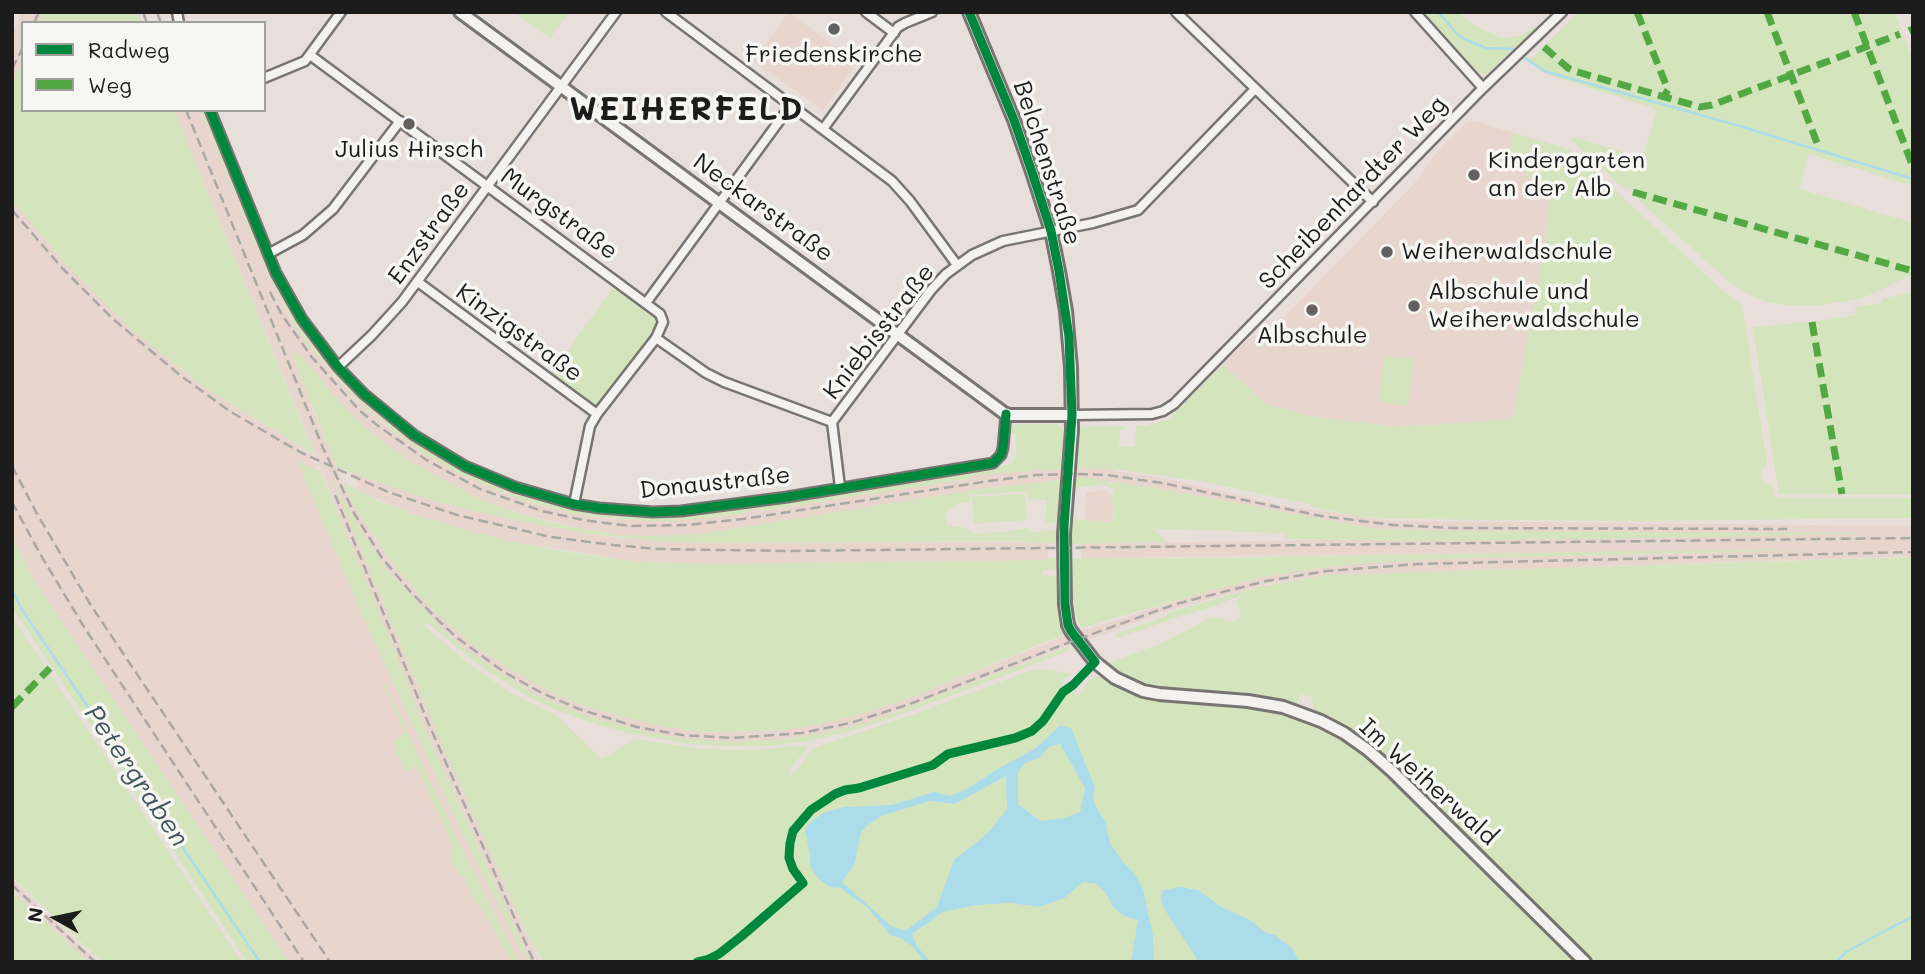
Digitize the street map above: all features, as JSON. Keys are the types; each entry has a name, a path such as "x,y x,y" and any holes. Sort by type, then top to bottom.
{"street":[{"path":"266,77 305,61 341,12"},
{"name":"Neckarstraße","path":"460,12 1006,414"},
{"name":"Enzstraße","path":"338,367 381,326 418,282 616,12"},
{"path":"666,12 892,181 957,265"},
{"path":"866,12 894,33"},
{"path":"823,128 894,33 905,23 932,12"},
{"name":"Belchenstraße","path":"969,12 1023,146 1051,231 1069,337 1072,415"},
{"path":"1177,12 1373,202"},
{"path":"1415,12 1483,88"},
{"name":"Scheibenhardter Weg","path":"1072,415 1152,414 1174,404 1483,88 1562,12"},
{"name":"Murgstraße","path":"310,55 646,303"},
{"name":"Kniebisstraße","path":"840,488 832,422 931,290 957,265 985,248 1003,241 1138,211 1255,89"},
{"path":"574,504 590,426 661,331 663,322 660,314 646,303 791,105"},
{"name":"Donaustraße","path":"210,112 288,296 338,367 364,394 414,435 465,466 515,488 574,504 626,511 667,512 736,505 993,463 1001,455 1003,448 1006,414"},
{"path":"268,254 303,235 333,209 400,121"},
{"name":"Kinzigstraße","path":"418,282 597,414"},
{"path":"656,338 723,382 832,422"},
{"path":"1006,414 1072,415"},
{"name":"Im Weiherwald","path":"1072,415 1064,527 1065,604 1071,631 1095,662 1115,677 1149,693 1275,705 1297,711 1343,733 1392,771 1585,962"}],"shaded area":[{"path":"22,12 43,12 40,21 21,21 21,65 12,84 12,36"},
{"path":"789,12 857,63 823,110 753,61"},
{"path":"175,112 201,112 284,307 293,323 336,378 369,411 422,452 456,472 535,504 566,510 568,513 616,520 674,521 677,518 685,520 744,514 758,509 762,511 864,493 968,479 972,476 1037,468 1063,470 1062,480 986,488 709,533 620,535 583,529 516,512 480,499 411,462 371,433 344,407 298,354 312,409 349,495 372,534 397,569 429,606 466,639 501,664 553,693 603,712 700,732 744,732 784,730 847,718 907,699 1067,635 1073,644 869,722 825,733 786,739 730,742 646,732 590,717 534,694 463,648 386,569 336,487 422,697 539,962 530,962 420,718"},
{"name":"Albschule und Weiherwaldschule","path":"1475,121 1514,133 1509,152 1551,185 1545,240 1513,419 1398,427 1315,417 1266,404 1223,365 1250,337 1266,336 1413,185 1442,146 1466,122"},
{"path":"12,200 67,265 135,333 207,389 313,454 311,460 317,464 314,470 298,462 363,617 464,837 527,962 288,962 38,587 12,537"},
{"path":"1094,467 1173,480 1284,506 1393,521 1913,526 1913,556 1327,575 1266,584 1198,602 1088,640 1082,631 1196,595 1263,577 1326,567 1443,559 1795,550 1081,558 1081,544 1670,538 1840,533 1432,531 1369,528 1152,487 1072,477 1074,468"},
{"path":"356,473 435,501 477,512 619,538 716,543 1048,542 1048,560 715,564 643,562 512,542 413,514 356,490 359,483 353,479"},
{"path":"1102,490 1109,492 1114,502 1112,522 1085,521 1086,493"},
{"path":"12,878 99,962 88,962 35,912 12,889"}],"green space":[{"path":"43,12 139,12 141,21 40,21"},
{"path":"514,12 569,12 550,38"},
{"path":"1420,12 1457,12 1475,26 1502,38 1519,36 1543,23 1488,73 1478,74"},
{"path":"1579,12 1894,12 1901,30 1899,32 1904,37 1913,60 1913,186 1809,154 1799,189 1913,223 1912,274 1858,299 1814,306 1767,302 1729,282 1633,195 1634,190 1622,187 1571,140 1572,137 1643,158 1657,109 1546,74 1525,59 1531,59"},
{"path":"21,65 21,112 175,112 315,455 207,389 135,333 67,265 12,200 12,84"},
{"path":"201,112 205,112 269,268 301,324 326,359 340,376 405,434 493,483 557,503 600,511 674,515 712,512 1011,464 1016,455 1016,434 1008,433 1008,429 1017,424 1056,424 1061,427 1065,434 1063,470 1037,468 1030,471 972,476 968,479 864,493 762,511 758,509 744,514 684,520 677,518 674,521 568,513 566,510 513,497 506,491 502,492 456,472 422,452 351,394 293,323 266,270 239,206 241,201 234,192"},
{"path":"1514,133 1568,149 1721,289 1742,305 1767,464 1760,477 1764,483 1773,486 1775,498 1913,498 1913,518 1639,521 1393,519 1356,516 1200,481 1113,469 1077,468 1075,457 1082,427 1125,427 1120,430 1119,446 1135,447 1136,425 1144,426 1169,419 1223,365 1266,404 1315,417 1398,427 1513,419 1545,240 1551,185 1534,184 1509,152"},
{"path":"615,285 647,308 656,318 657,325 652,336 597,409 550,375"},
{"path":"1913,292 1913,495 1779,494 1753,327 1856,315 1855,307 1881,303 1882,299"},
{"path":"299,353 344,407 371,433 411,462 480,499 551,522 620,535 709,533 986,488 1062,480 1060,522 1045,524 1047,500 1028,499 1026,491 972,495 969,503 960,503 945,513 947,525 965,528 973,533 1028,528 1032,532 1058,531 1058,544 1014,541 656,541 582,533 477,512 435,501 336,466 293,358"},
{"path":"1384,356 1414,359 1408,406 1379,402"},
{"path":"297,461 321,472 420,718 530,962 527,962 464,837 363,617"},
{"path":"1072,477 1106,480 1111,487 1112,482 1152,487 1369,528 1432,531 1881,533 1420,541 1285,539 1284,533 1155,529 1166,542 1070,544 1071,521 1074,519 1112,522 1114,513 1111,495 1115,491 1104,484 1077,488 1072,484"},
{"path":"332,479 386,569 463,648 534,694 590,717 646,732 730,742 786,739 825,733 869,722 1070,646 1069,650 1045,660 851,731 809,741 765,746 715,746 628,733 561,712 525,695 476,663 427,622 424,626 472,666 511,693 556,715 602,759 634,739 700,749 757,750 806,745 806,750 788,771 791,777 813,748 1033,670 1047,669 1072,674 1064,679 1062,684 1078,695 1084,693 1085,685 1090,679 1100,675 1143,696 1262,707 1299,717 1327,729 1368,756 1573,962 1299,962 1292,948 1275,935 1221,907 1198,890 1186,887 1164,890 1161,895 1165,910 1199,962 1154,962 1153,936 1134,873 1110,843 1106,823 1095,805 1095,788 1071,729 1059,726 1036,748 950,797 934,792 892,805 865,806 806,829 810,865 821,881 830,887 840,888 868,908 890,935 913,946 925,962 544,962 530,940 441,742"},
{"path":"343,482 376,500 455,527 512,542 643,562 715,564 1058,558 1058,569 1043,570 1042,575 1058,576 1059,614 1065,634 907,699 847,718 784,730 700,732 655,725 586,707 553,693 501,664 466,639 429,606 397,569 356,509"},
{"path":"1025,494 1027,520 974,524 972,497"},
{"path":"12,537 38,587 288,962 247,962 30,634 12,606"},
{"path":"1810,550 1443,559 1326,567 1263,577 1081,628 1073,607 1071,591 1070,558"},
{"path":"1913,557 1913,962 1595,962 1370,744 1314,712 1312,697 1300,694 1297,704 1267,696 1173,691 1129,680 1111,669 1107,663 1158,645 1212,617 1235,622 1242,617 1236,601 1242,595 1117,638 1116,634 1166,616 1169,612 1259,587 1327,575"},
{"path":"12,617 242,962 102,962 12,877"},
{"path":"363,648 392,698 447,818 519,962 511,962 479,903 475,904 464,875 460,875 456,870 452,862 450,840 417,766 405,771 397,755 393,740 405,733"},
{"path":"1060,744 1085,788 1080,812 1064,818 1040,821 1018,804 1018,771 1024,764 1040,757 1049,747"},
{"path":"1006,776 1007,809 989,833 954,860 937,907 905,931 891,926 842,882 855,863 861,832 881,816 930,801 955,804"},
{"path":"1083,882 1098,884 1113,907 1124,916 1138,920 1131,962 930,962 916,945 912,934 943,912 976,905 1009,903 1040,907 1064,898"},
{"path":"12,891 88,962 12,962"}],"water":[{"path":"1059,726 1071,728 1095,788 1095,805 1106,823 1110,843 1143,889 1153,936 1154,962 1131,962 1138,920 1124,916 1113,907 1106,893 1097,884 1083,882 1064,898 1040,907 1009,903 976,905 943,912 912,934 916,945 930,962 925,962 912,946 901,938 890,935 868,908 840,888 830,887 814,873 810,865 805,829 823,813 845,807 892,805 934,792 950,796 1036,748","holes":["1060,744 1085,788 1080,812 1064,818 1040,821 1018,804 1018,771 1024,764 1040,757 1049,747","1006,776 1007,809 988,833 954,860 937,907 905,931 891,926 842,882 855,863 861,832 881,816 930,801 955,804"]},
{"path":"1180,887 1198,890 1221,907 1275,935 1292,948 1299,962 1199,962 1163,907 1161,895 1164,890"}],"waterway":[{"path":"1438,12 1458,35 1466,40 1486,48 1514,49"},
{"path":"1525,58 1544,71 1736,125 1913,179"},
{"name":"Petergraben","path":"12,590 21,608 260,962"},
{"path":"1836,962 1846,952 1913,916"}],"railway":[{"path":"35,21 39,12"},
{"path":"143,12 146,21"},
{"path":"157,12 160,21"},
{"path":"12,69 21,51"},
{"path":"187,112 323,448 354,513 382,558 409,590 456,637 504,672 579,709 637,727 682,735 732,738 802,733 850,723 907,705 1176,604 1266,581 1327,571 1418,564 1913,552"},
{"path":"12,210 63,269 113,319 181,376 231,412 300,452 388,492 457,515 551,537 659,549 788,551 1913,538"},
{"path":"270,292 282,315 311,356 359,410 377,425 428,461 480,489 542,511 583,520 630,526 687,525 743,519 989,481 1036,475 1076,474 1107,475 1162,483 1321,516 1393,525 1452,528 1787,529"},
{"path":"12,466 90,604 330,962"},
{"path":"335,495 427,720 534,962"},
{"path":"12,502 84,627 304,962"},
{"path":"12,885 95,962"}],"marked path":[{"path":"1637,12 1668,90 1664,96"},
{"path":"1767,12 1817,143"},
{"path":"1854,12 1913,167"},
{"path":"1909,31 1913,29"},
{"path":"1544,47 1574,71 1700,107 1712,105 1900,34"},
{"path":"1633,192 1913,271"},
{"path":"1812,322 1842,494"},
{"path":"12,707 50,668"}],"cycle path":[{"path":"697,962 719,954 803,883 789,858 790,843 793,831 811,810 845,790 933,765 948,754 1015,738 1032,731 1043,721 1063,692 1095,662 1071,631 1065,604 1064,527 1072,415 1069,337 1059,271 1051,231 1014,120 969,12"},
{"path":"211,112 276,273 302,319 338,367 364,394 414,435 465,466 515,487 574,504 653,512 681,511 787,497 993,463 1001,455 1003,448 1006,414"}],"place":[{"name":"Friedenskirche","path":"834,29"},
{"name":"Julius Hirsch","path":"409,124"},
{"name":"Kindergarten an der Alb","path":"1474,175"},
{"name":"Weiherwaldschule","path":"1387,252"},
{"name":"Albschule und Weiherwaldschule","path":"1414,306"},
{"name":"Albschule","path":"1312,310"}],"district":[{"name":"WEIHERFELD","path":"687,110"}]}
